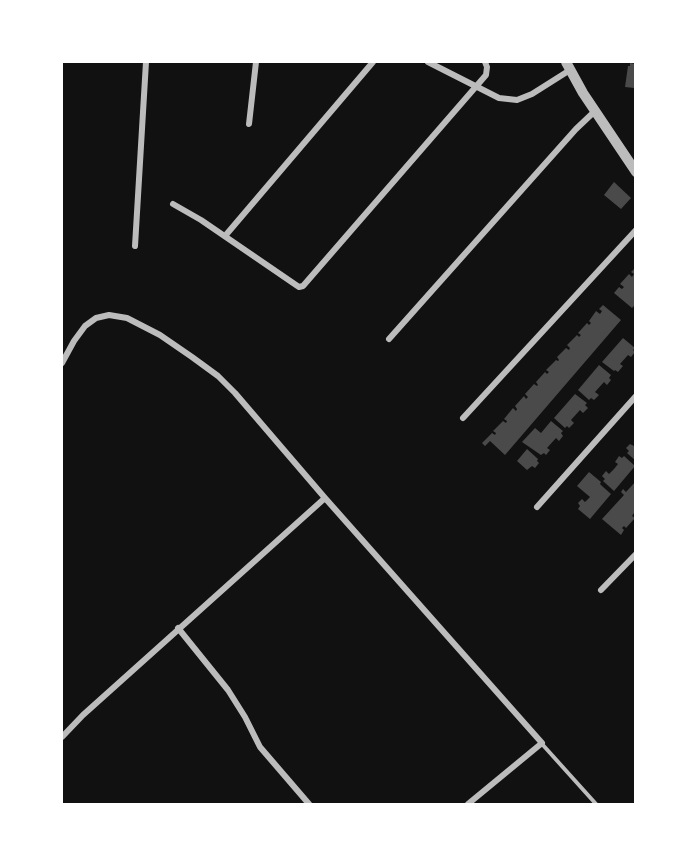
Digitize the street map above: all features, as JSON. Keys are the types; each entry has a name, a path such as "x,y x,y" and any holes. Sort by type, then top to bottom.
{"street":[{"path":"135,246 146,62"},
{"path":"249,124 256,62"},
{"path":"225,236 373,62"},
{"path":"428,62 499,98 517,100 532,94 568,66 636,172"},
{"path":"174,204 299,287 303,286 486,75 485,62"},
{"path":"389,339 576,129 595,111"},
{"path":"463,418 636,230"},
{"path":"62,363 85,326 96,318 109,315 127,318 160,335 192,357 218,376 235,393 542,743 468,804"},
{"path":"537,507 636,396"},
{"path":"62,737 178,628 325,498"},
{"path":"601,590 636,554"},
{"path":"178,628 228,690 260,747 309,804"}],"lane":[{"path":"542,743 596,804"}],"building":[{"path":"630,63 636,64 634,88 625,87"},
{"path":"614,182 631,198 621,209 604,195"},
{"path":"636,267 636,304 632,308 614,293 619,287 622,289 624,287 620,284 629,274 632,277 634,274 631,272"},
{"path":"603,305 621,320 505,455 490,441 485,446 482,443 492,433 495,435 493,431 503,421 506,423 504,419 513,408 516,411 515,406 524,396 526,399 528,397 525,394 534,384 538,385 536,382 545,372 547,374 549,372 546,370 556,360 559,360 557,357 566,348 569,350 567,345 577,335 579,337 581,335 578,333 587,323 589,325 591,323 589,321 596,311 600,314 602,311 599,309"},
{"path":"623,338 635,348 633,350 635,352 631,357 628,355 620,364 623,366 618,372 602,362"},
{"path":"599,365 611,375 609,378 611,380 607,385 604,382 595,392 599,395 594,400 591,398 589,400 578,390"},
{"path":"575,394 587,403 585,405 588,408 583,413 580,410 571,420 574,423 569,428 567,426 565,428 554,418"},
{"path":"551,421 563,431 561,433 563,436 559,441 556,438 547,448 550,450 546,455 544,453 541,455 522,442 535,428 541,433"},
{"path":"630,444 634,446 636,444 636,461 627,453 629,451 626,448"},
{"path":"527,449 538,459 539,463 535,468 532,466 527,470 517,461"},
{"path":"619,456 622,458 624,456 635,466 614,491 603,481 605,479 602,476 606,471 609,474 614,469 618,464 615,462"},
{"path":"589,472 611,494 590,519 578,509 580,506 578,503 582,499 585,502 590,497 577,486"},
{"path":"636,481 636,515 634,513 632,516 635,518 626,528 624,526 622,528 624,530 621,535 602,519 624,495 621,492 623,489 626,492"}]}
